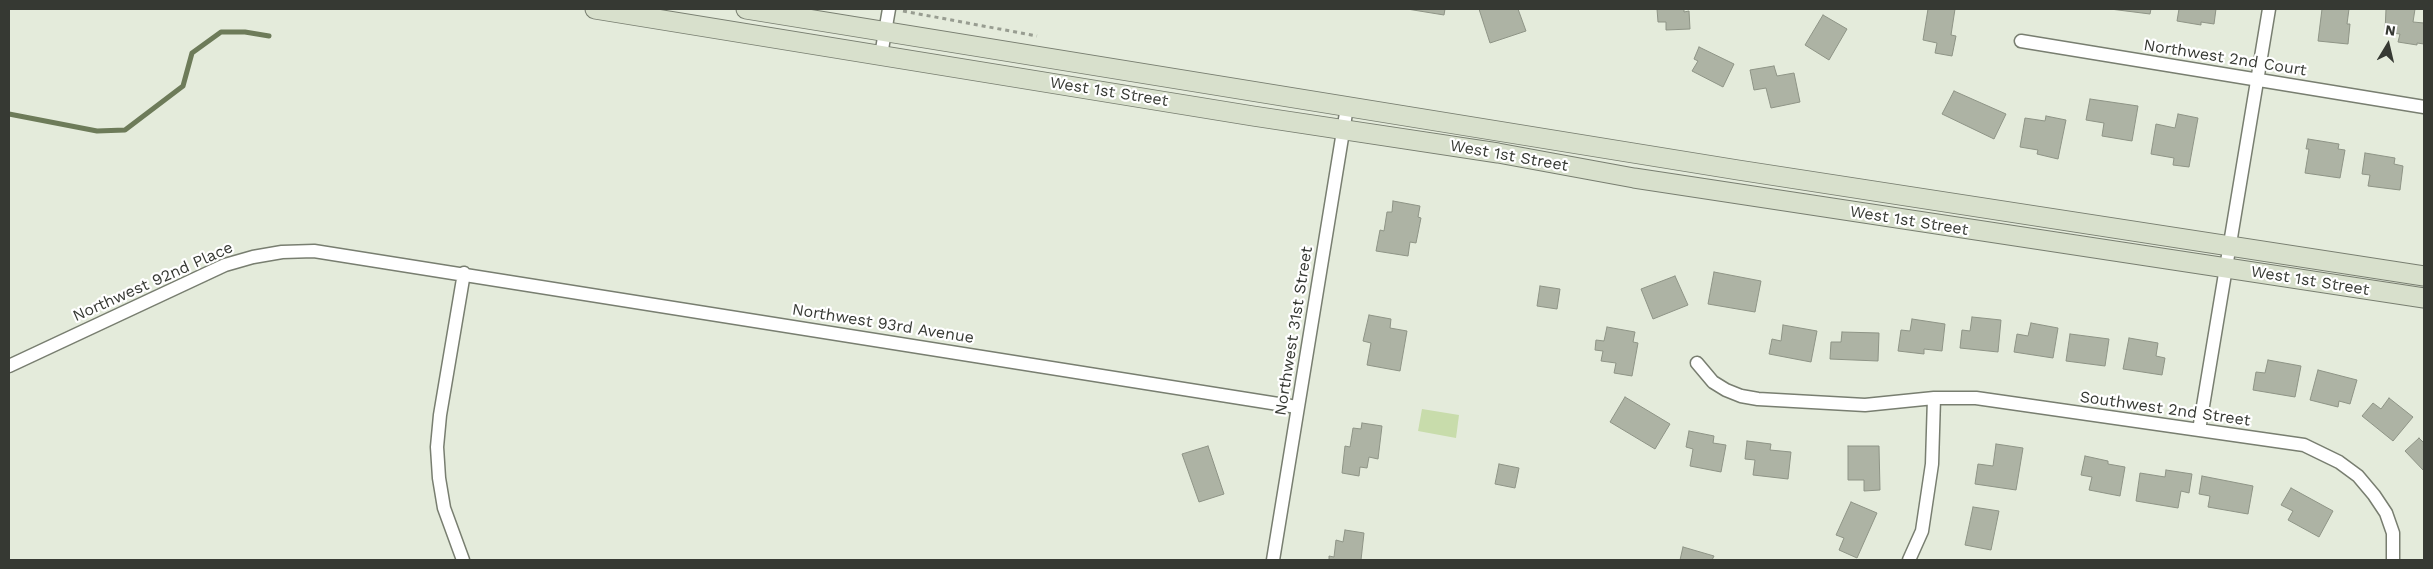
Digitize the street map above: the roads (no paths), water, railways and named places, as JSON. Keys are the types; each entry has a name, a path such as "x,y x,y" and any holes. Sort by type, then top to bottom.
{"main road":[{"name":"West 1st Street","path":"595,9 1344,130 1498,153 1634,178 2227,256 2424,276"},
{"name":"West 1st Street","path":"746,9 1738,170 2227,256 2424,298"}],"street":[{"path":"881,55 889,9"},
{"path":"2199,430 2269,9"},
{"name":"Northwest 2nd Court","path":"2021,41 2424,107"},
{"name":"Northwest 31st Street","path":"1273,560 1347,107"},
{"name":"Northwest 92nd Place","path":"9,366 205,273 253,256 282,252 314,251 464,273"},
{"path":"463,560 444,508 439,478 438,447 440,415 464,273"},
{"name":"Northwest 93rd Avenue","path":"464,273 1297,407"},
{"name":"Southwest 2nd Street","path":"1697,363 1713,382 1726,390 1740,396 1758,399 1865,405 1934,398 1976,398 2304,445 2339,462 2358,476 2374,495 2386,513 2393,533 2393,560"},
{"path":"1909,560 1922,531 1932,464 1934,398"}],"waterway":[{"path":"9,114 97,131 125,130 183,86 192,53 221,32 245,32 269,36"}]}
